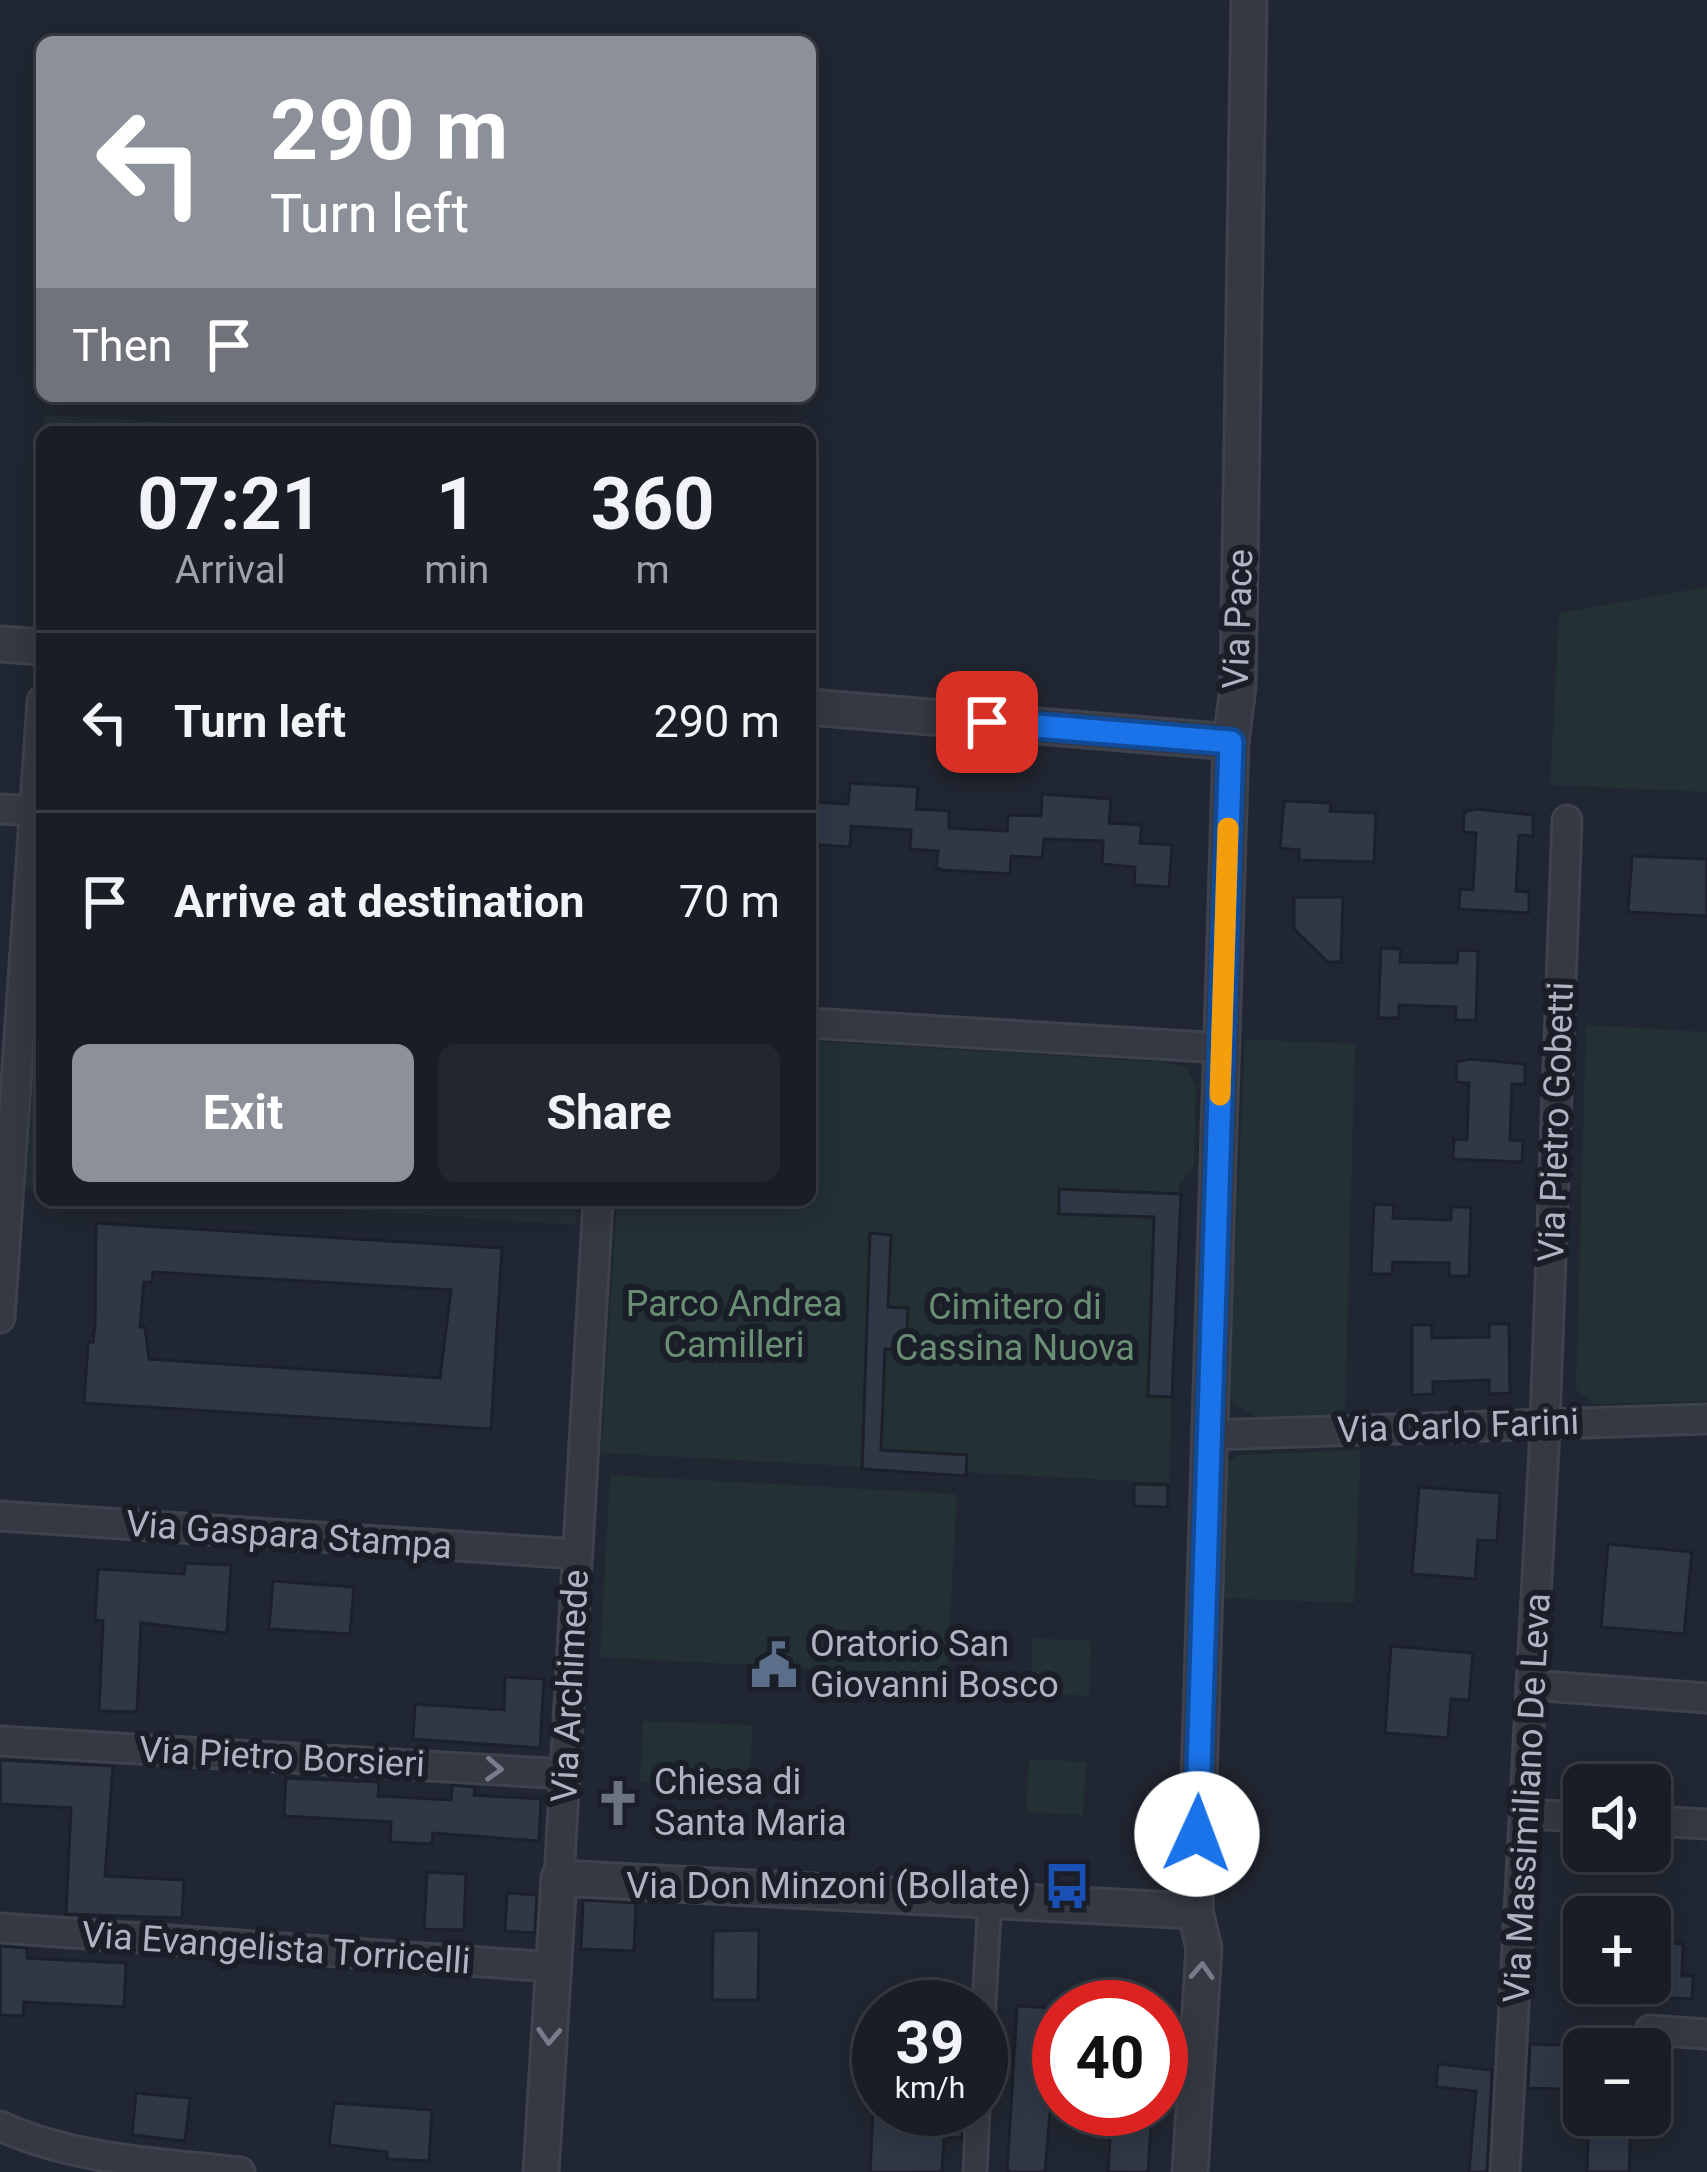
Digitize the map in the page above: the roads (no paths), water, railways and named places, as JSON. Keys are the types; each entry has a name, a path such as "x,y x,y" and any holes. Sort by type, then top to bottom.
{"street":[{"name":"Via Pace","path":"1190,2172 1204,1952 1195,1910 1231,742 1238,687 1250,0"},
{"path":"0,644 36,647"},
{"path":"816,707 1231,742"},
{"path":"0,1318 12,970 36,784"},
{"path":"0,809 34,811"},
{"name":"Via Pietro Gobetti","path":"1546,1423 1567,820"},
{"path":"816,1023 1221,1048"},
{"name":"Via Archimede","path":"542,2172 598,1206"},
{"name":"Via Carlo Farini","path":"1209,1435 1707,1419"},
{"name":"Via Massimiliano De Leva","path":"1505,2172 1546,1423"},
{"name":"Via Gaspara Stampa","path":"0,1516 577,1554"},
{"path":"1532,1685 1707,1698"},
{"name":"Via Pietro Borsieri","path":"0,1741 565,1774"},
{"path":"1525,1814 1563,1816"},
{"path":"1671,1822 1707,1824"},
{"path":"559,1878 1195,1910"},
{"path":"985,1980 990,1897"},
{"name":"Via Evangelista Torricelli","path":"0,1928 552,1967"},
{"path":"1671,2031 1707,2034"},
{"path":"0,2126 35,2141 113,2158 240,2172"},
{"path":"975,2172 977,2136"}],"place":[{"name":"Oratorio San Giovanni Bosco","path":"774,1665"},
{"name":"Chiesa di Santa Maria","path":"618,1803"},
{"name":"Via Don Minzoni (Bollate)","path":"1067,1886"}],"park label":[{"name":"Parco Andrea Camilleri","path":"734,1324"},
{"name":"Cimitero di Cassina Nuova","path":"1015,1328"}]}
